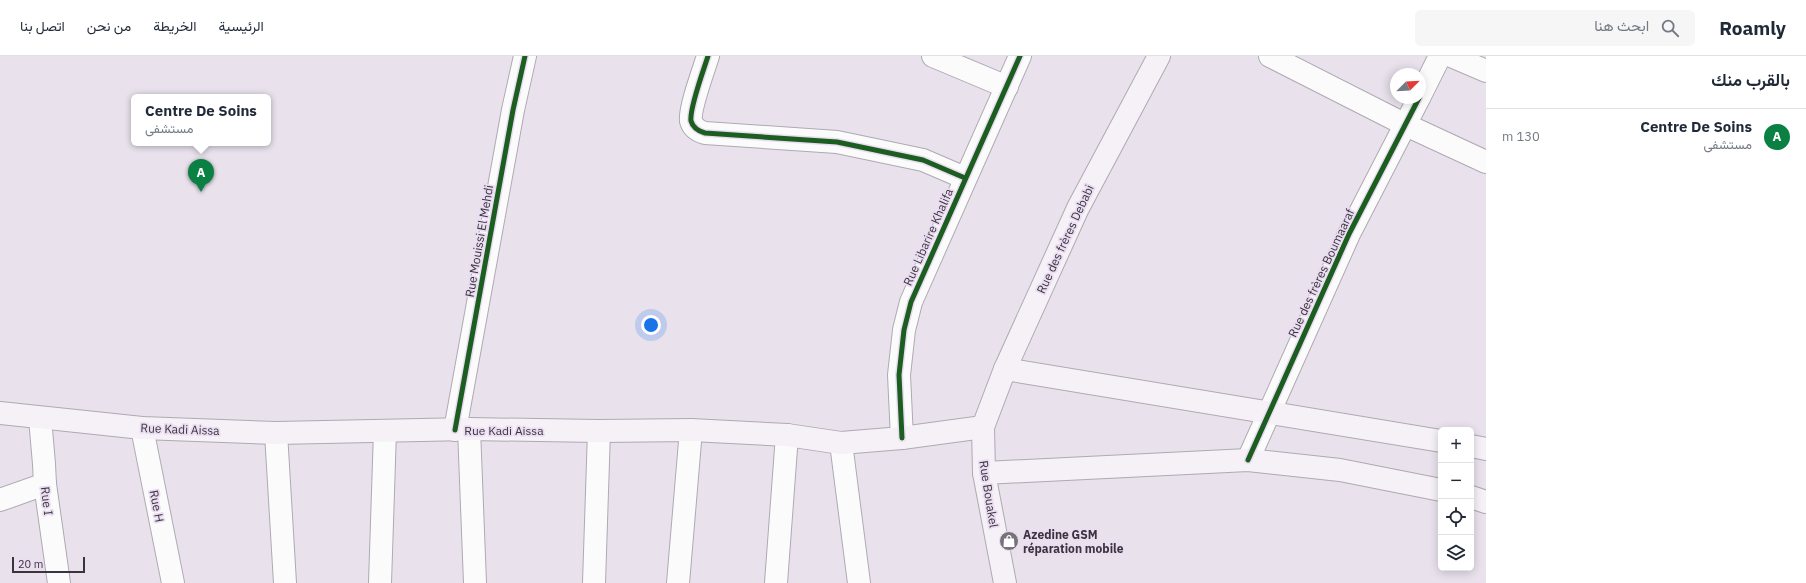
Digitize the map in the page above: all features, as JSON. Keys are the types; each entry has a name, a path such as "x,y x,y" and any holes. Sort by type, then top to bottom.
{"main road":[{"name":"Rue des frères Debabi","path":"982,427 1005,369 1078,208 1159,56"},
{"path":"1005,369 1438,440"},
{"name":"Rue Kadi Aissa","path":"0,414 142,428 276,433 462,429 599,431 691,430 787,435 841,443 902,438 982,427"},
{"name":"Rue Bouakel","path":"982,427 984,473 1005,583"},
{"path":"1474,446 1486,448"},
{"path":"984,473 1248,460 1340,470 1438,489"},
{"path":"1474,498 1486,502"}],"street":[{"name":"Rue Mouissi El Mehdi","path":"475,583 462,429 511,118 525,56"},
{"path":"708,56 697,91 691,120 694,127 704,133 837,142 923,160 965,178"},
{"path":"933,56 1007,87"},
{"name":"Rue Libarire Khalifa","path":"902,438 899,375 904,330 911,302 1020,56"},
{"path":"1270,56 1406,125 1486,162"},
{"name":"Rue des frères Boumaaraf","path":"1426,83 1440,56"},
{"path":"1451,56 1486,71"},
{"name":"Rue des frères Boumaaraf","path":"1248,460 1268,412 1349,234 1416,104"},
{"name":"Rue I","path":"40,418 44,464 44,484 59,583"},
{"name":"Rue H","path":"142,428 173,583"},
{"path":"678,583 691,430"},
{"path":"380,583 385,431"},
{"path":"594,583 599,431"},
{"path":"276,433 285,583"},
{"path":"776,583 787,435"},
{"path":"841,443 859,583"},
{"path":"0,500 44,484"}],"cycle path":[{"path":"455,430 513,110 525,56"},
{"path":"708,56 694,99 691,115 693,126 700,131 705,133 837,142 923,160 965,178"},
{"path":"902,438 899,375 904,330 911,302 1020,56"},
{"path":"1248,460 1349,234 1416,104"}],"place":[{"name":"Centre De Soins","path":"201,192"},
{"name":"Azedine GSM réparation mobile","path":"1009,541"}]}
